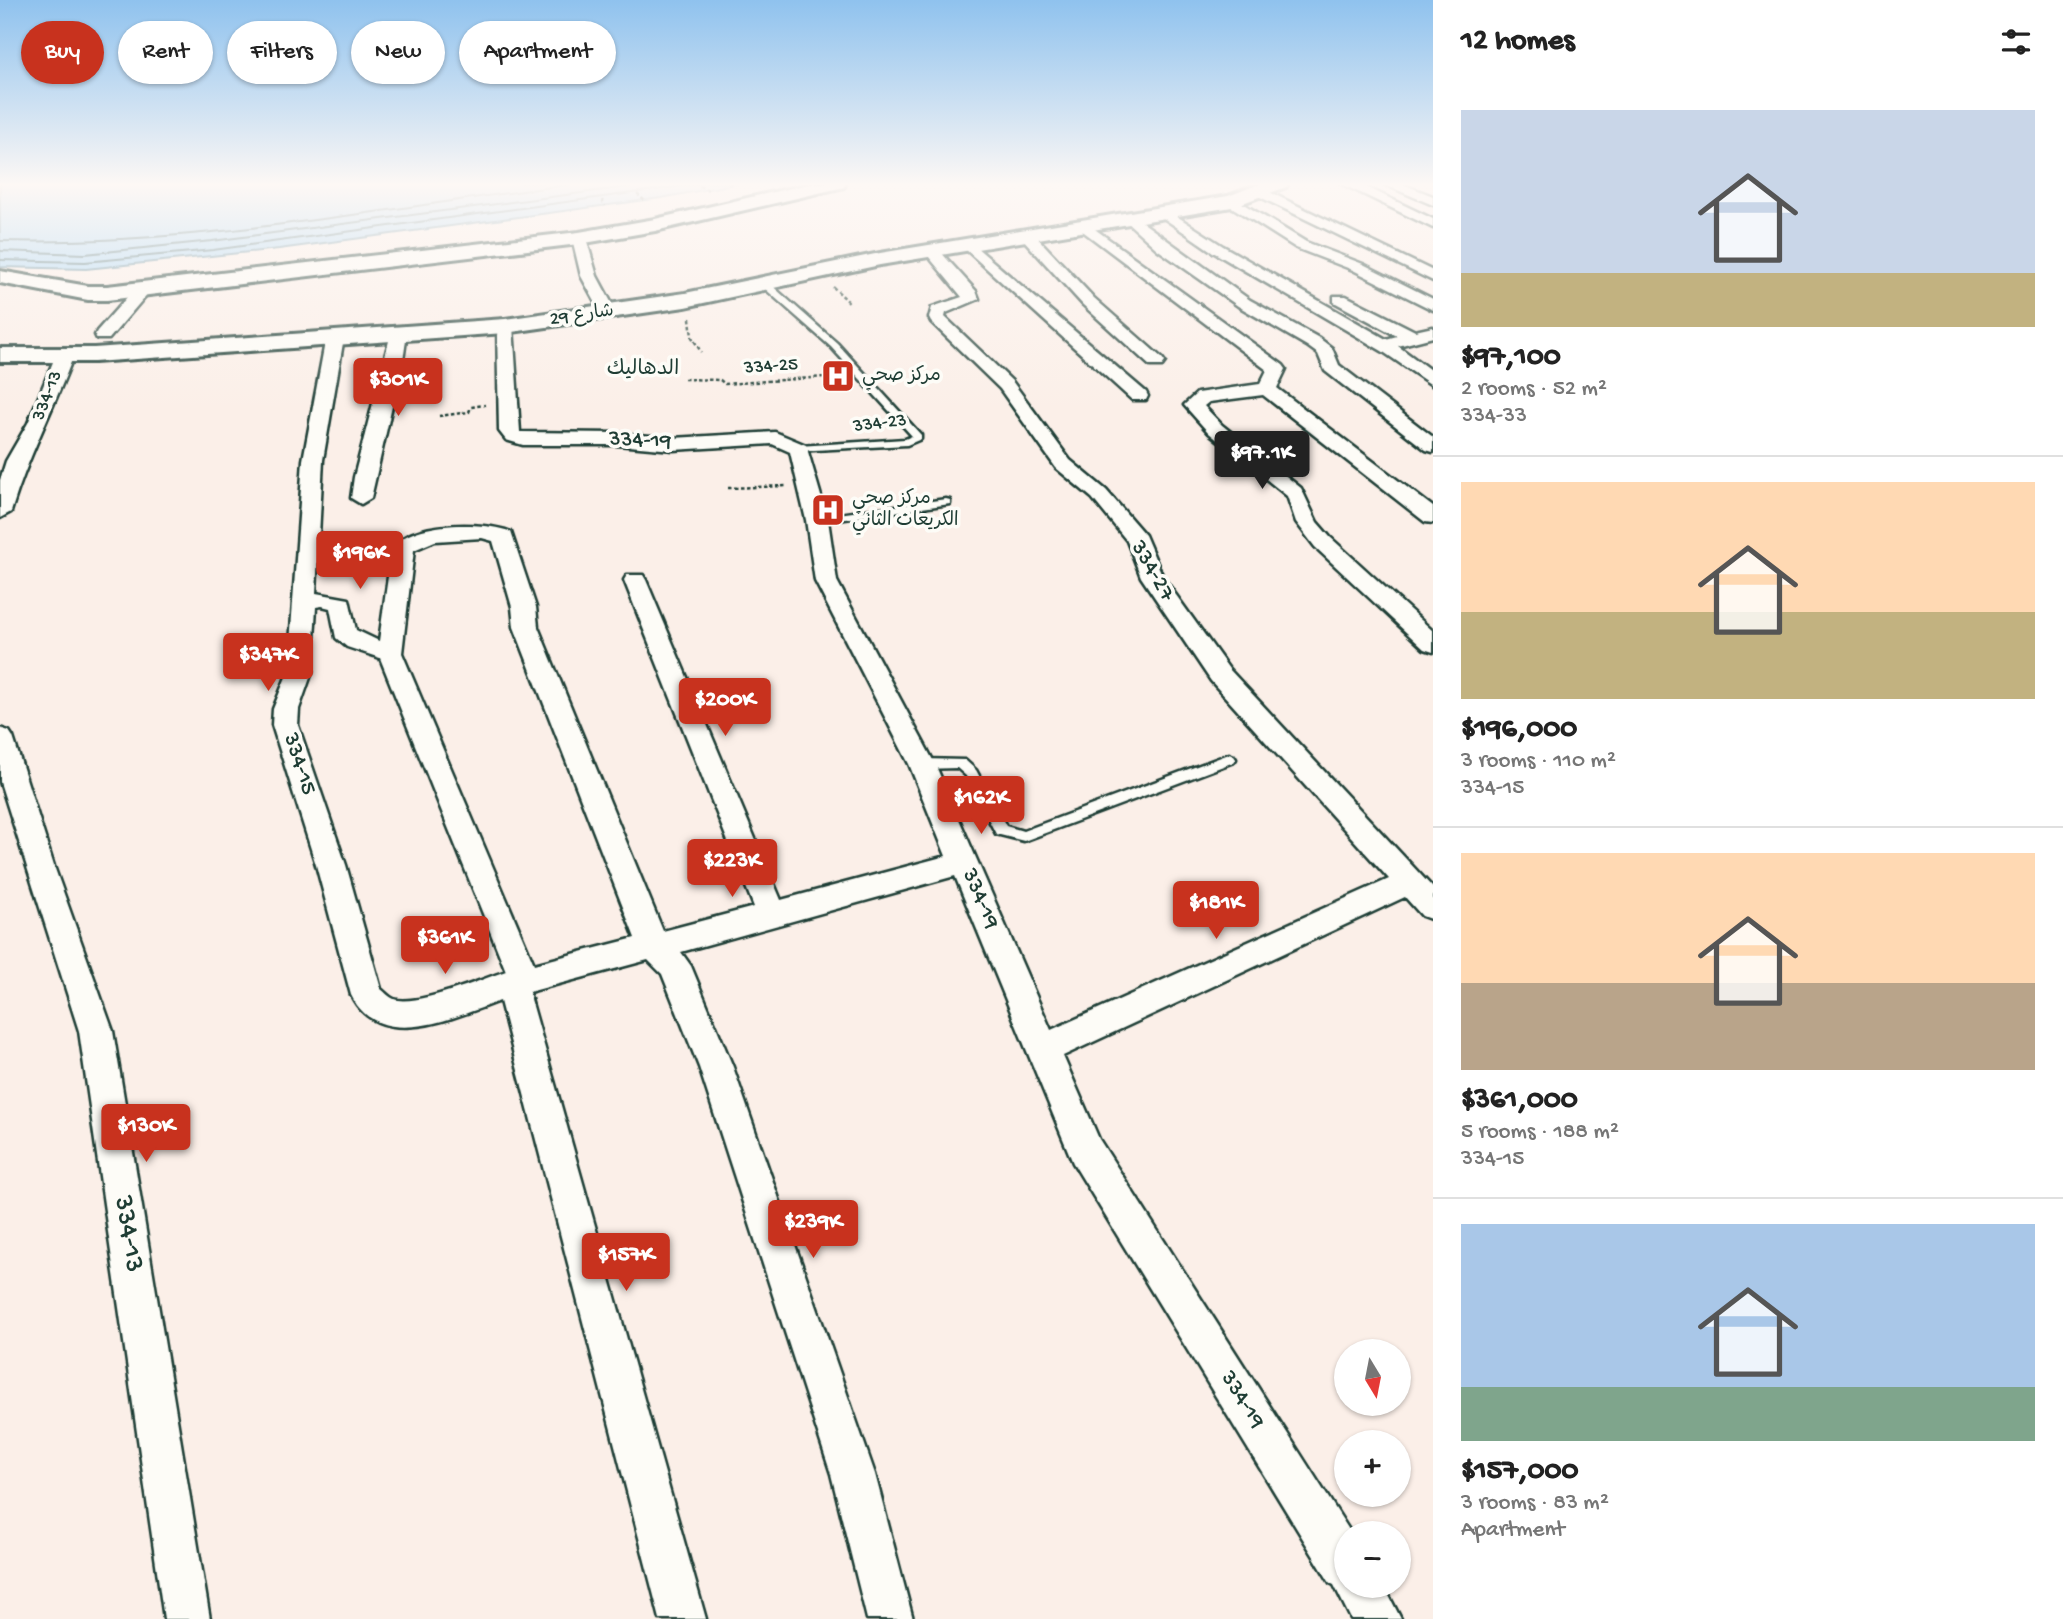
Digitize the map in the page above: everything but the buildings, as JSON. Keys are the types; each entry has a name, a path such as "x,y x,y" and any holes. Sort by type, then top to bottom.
{"street":[{"path":"0,277 88,293 403,259"},
{"path":"584,259 589,276 609,313"},
{"name":"شارع 29","path":"0,355 64,357 505,326 685,300 895,259"},
{"name":"334-27","path":"939,259 970,294 971,299 938,310 937,318 1006,385 1063,464 1099,494 1137,540 1152,577 1220,675 1433,908"},
{"path":"985,259 1139,396"},
{"path":"1048,259 1092,307 1156,362"},
{"path":"1129,259 1277,369 1267,389"},
{"path":"1180,259 1244,303 1313,342 1326,352 1331,367 1433,446"},
{"path":"1235,259 1388,347 1433,381"},
{"path":"1264,259 1413,337"},
{"path":"1336,259 1433,305"},
{"path":"1399,259 1432,277"},
{"path":"103,335 143,289"},
{"name":"334-19","path":"505,326 509,431 513,436 523,439 617,439 673,444 775,438 799,450 817,520 826,582 922,764 1086,1151 1334,1548"},
{"path":"1388,347 1392,342 1433,332"},
{"path":"361,498 367,457 391,376 399,333"},
{"name":"334-15","path":"335,337 313,460 300,672 286,709 285,725 331,865 367,995 385,1013 411,1013 518,981"},
{"name":"334-13","path":"0,512 16,461 38,423 64,357"},
{"path":"1433,517 1267,389 1204,397 1193,405 1203,418 1273,472 1297,496 1307,523 1394,610 1433,644"},
{"path":"683,1619 518,981 390,653 403,548 407,541 423,536 496,532 503,537 526,627 654,946 675,967 720,1079 853,1474 890,1619"},
{"path":"635,580 772,915"},
{"path":"303,602 323,599 341,604 344,633 356,642 390,653"},
{"name":"334-13","path":"0,737 38,866 96,1031 187,1619"},
{"path":"518,981 965,862"},
{"path":"1043,1049 1410,882"},
{"path":"1365,1598 1378,1619"}],"lane":[{"name":"334-23","path":"766,285 834,345 918,437 907,442 799,450"},
{"path":"817,520 946,502"},
{"path":"922,764 960,763 971,773 1001,830 1024,836 1229,759"}],"path":[{"path":"685,300 692,337 701,352"},
{"name":"334-25","path":"684,380 720,380 725,384 862,375"},
{"path":"439,416 469,412 471,407 507,403"},
{"path":"728,488 808,485"}],"water":[{"path":"0,259 187,259 86,269 0,267"}],"place":[{"name":"مركز صحي","path":"838,376"},
{"name":"مركز صحي الكريعات الثاني","path":"828,510"}],"district":[{"name":"الدهاليك","path":"643,370"}]}
